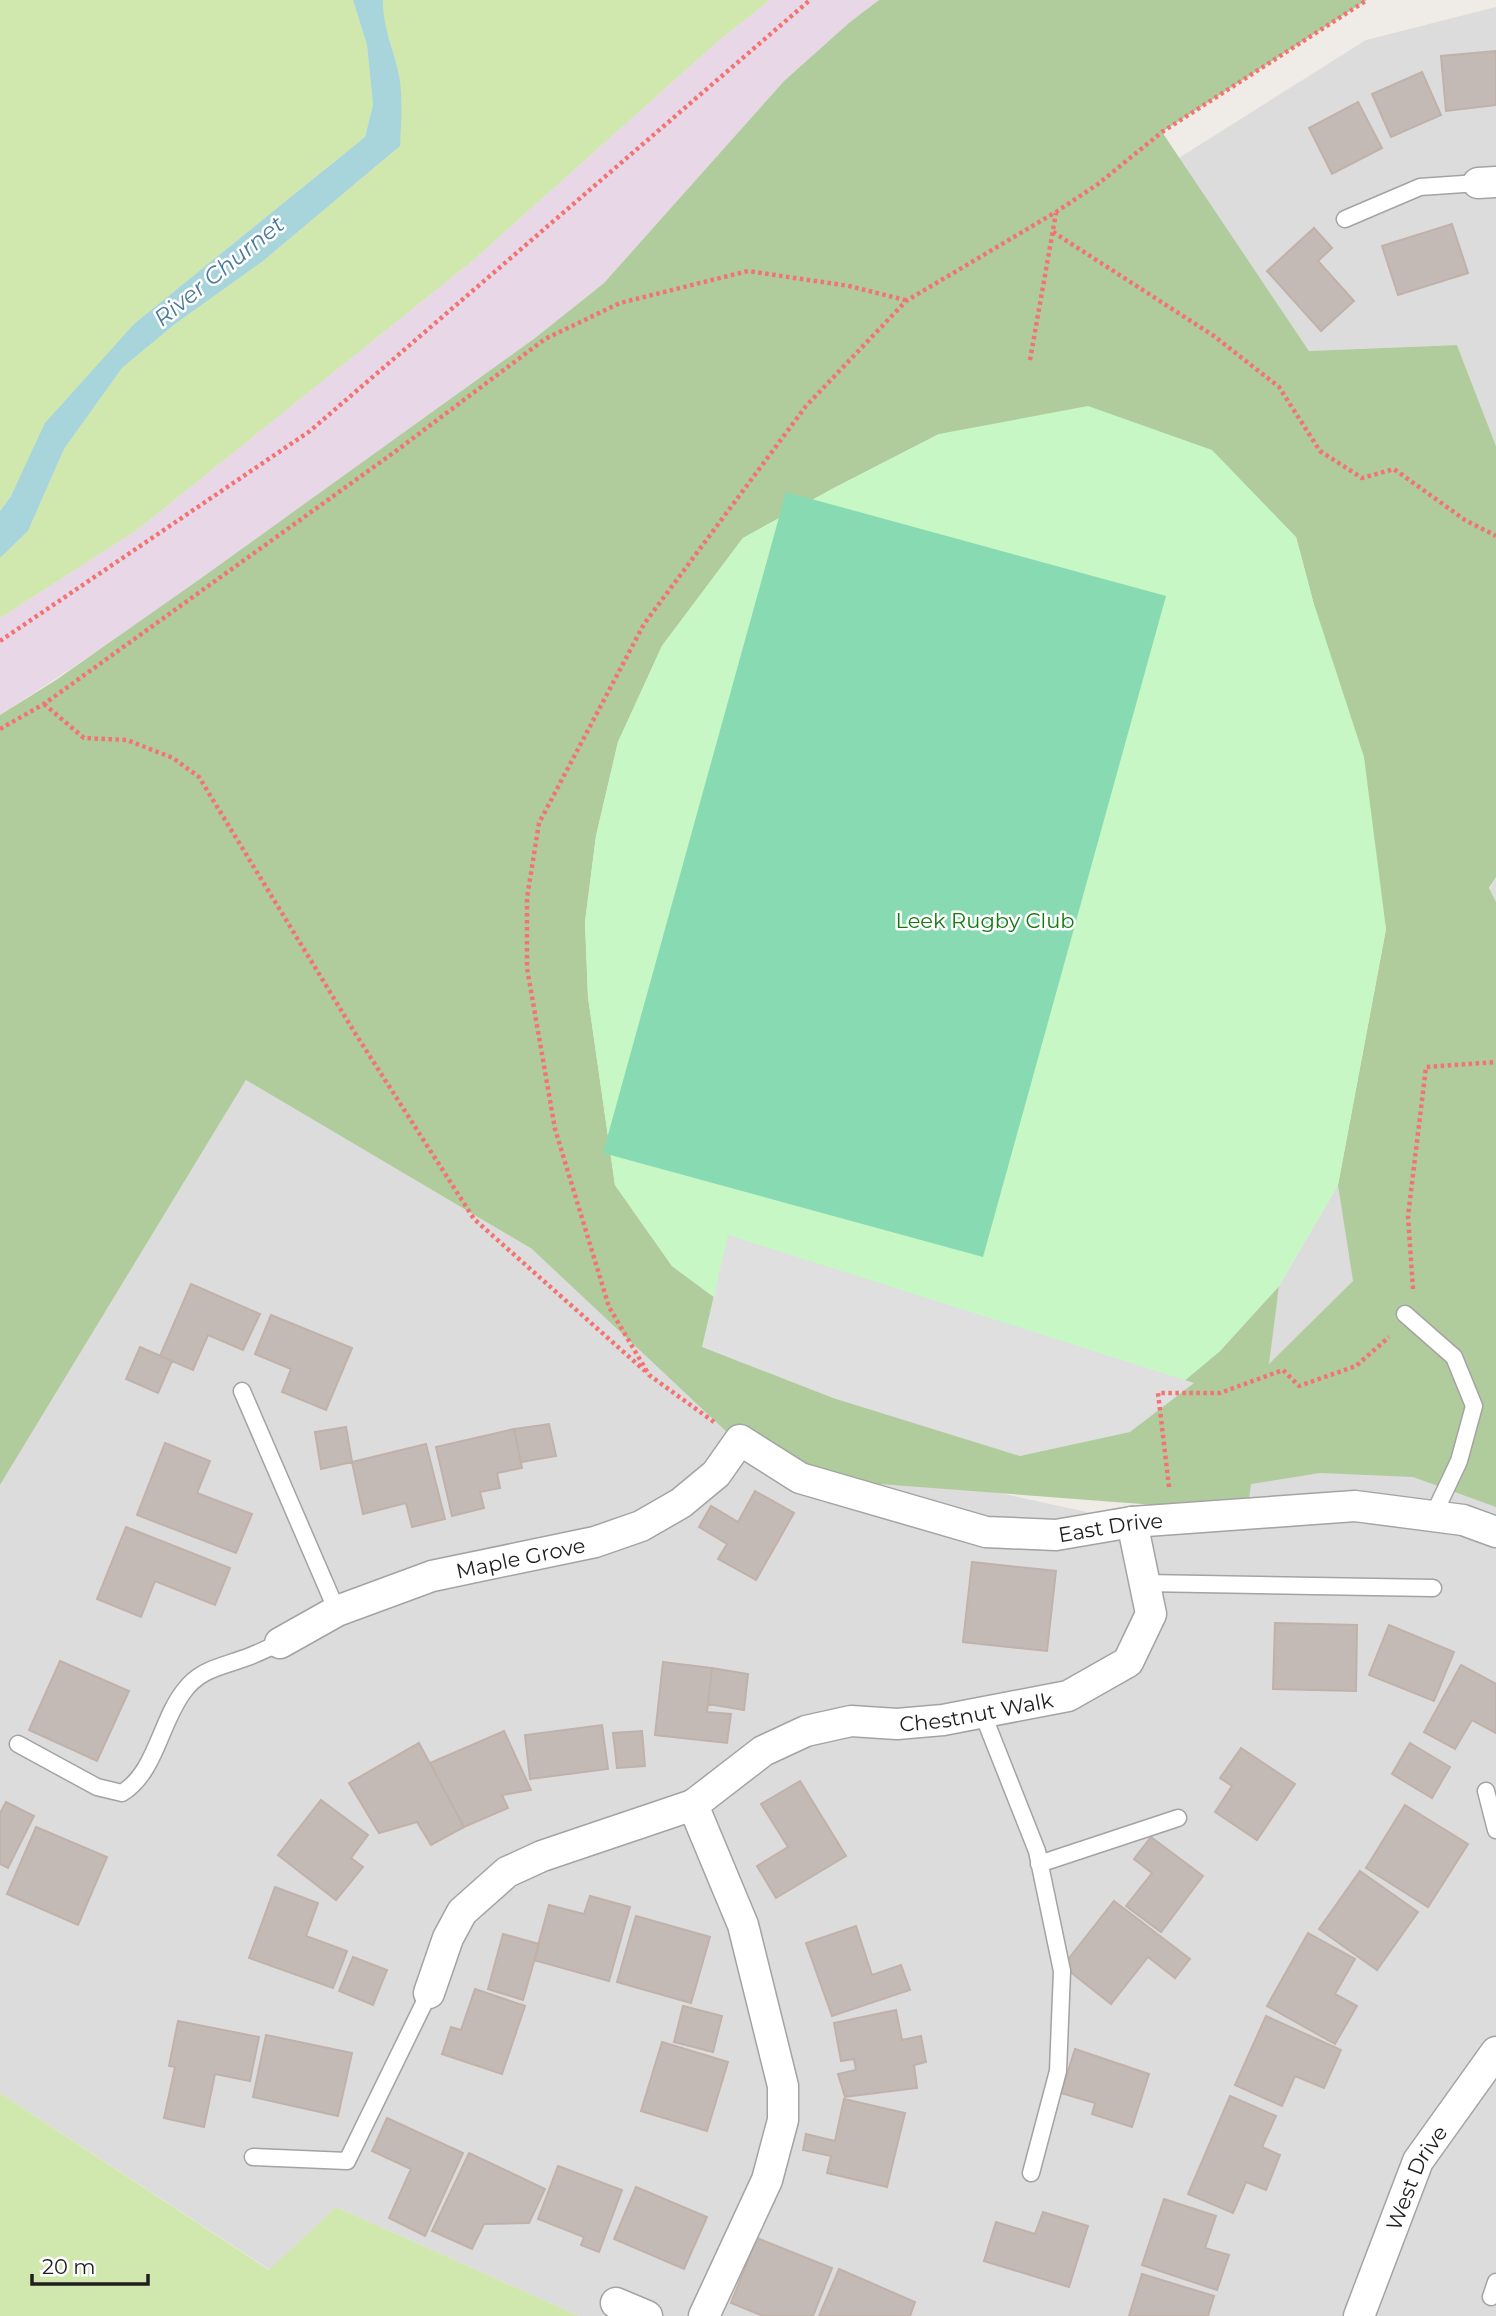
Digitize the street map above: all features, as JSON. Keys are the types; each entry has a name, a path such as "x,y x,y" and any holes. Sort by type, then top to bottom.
{"street":[{"name":"East Drive","path":"740,1440 800,1478 986,1532 1056,1535 1132,1521 1355,1506 1463,1520 1496,1532"},
{"name":"Maple Grove","path":"280,1643 337,1611 432,1576 595,1542 642,1526 681,1503 716,1474 740,1440"},
{"name":"Chestnut Walk","path":"429,1993 448,1937 462,1912 507,1872 542,1856 693,1805 764,1751 806,1731 851,1721 897,1724 943,1720 1068,1696 1128,1661 1152,1614 1132,1521"},
{"path":"693,1805 743,1925 783,2086 783,2120 767,2180 704,2316"},
{"name":"West Drive","path":"1359,2316 1418,2161 1496,2052"},
{"path":"617,2303 647,2316"}],"lane":[{"path":"1345,219 1420,187 1487,183"},
{"path":"1405,1314 1454,1357 1474,1406 1459,1461 1433,1516"},
{"path":"242,1391 337,1611"},
{"path":"1145,1583 1433,1588"},
{"path":"18,1744 97,1787 122,1793 133,1786 148,1762 168,1717 184,1690 207,1670 244,1659 280,1643"},
{"path":"982,1712 1037,1850 1062,1972 1058,2070 1031,2173"},
{"path":"1486,1791 1496,1830"},
{"path":"1040,1864 1178,1818"},
{"path":"253,2157 347,2161 429,1993"}],"path":[{"path":"0,641 310,431 810,0"},
{"path":"649,1375 609,1307 555,1129 527,968 527,898 539,823 644,624 806,406 906,301 1056,212 1098,184 1162,132 1367,0"},
{"path":"1030,360 1056,212"},
{"path":"1052,232 1214,336 1279,387 1320,451 1363,478 1394,469 1465,520 1496,536"},
{"path":"0,729 44,704 396,452 545,340 620,303 748,271 849,286 906,301"},
{"path":"44,704 84,738 127,740 173,758 198,776 355,1033 474,1219 649,1375 740,1440"},
{"path":"1173,1518 1158,1393 1220,1392 1283,1370 1299,1387 1356,1366 1389,1337 1405,1314 1414,1284 1408,1216 1426,1067 1496,1062"}],"shaded area":[{"path":"770,0 879,0 784,81 604,283 535,338 147,619 0,715 0,618 137,530 471,262 716,43"},
{"path":"1496,7 1496,446 1457,345 1309,351 1179,158 1366,40"},
{"path":"1496,877 1496,2316 579,2316 336,2207 270,2270 0,2093 0,1485 246,1080 532,1249 859,1462 1132,1522 1246,1512 1279,1286 1338,1185"},
{"path":"728,1235 1194,1383 1130,1432 1020,1456 833,1398 702,1347"}],"green space":[{"path":"0,0 353,0 367,45 373,105 365,137 135,323 0,511"},
{"path":"383,0 770,0 716,43 471,262 137,530 0,618 0,558 28,531 64,449 122,368 175,324 263,261 400,146 399,74 382,14"},
{"path":"879,0 1367,0 1162,132 1309,351 1457,345 1496,446 1496,877 1489,888 1496,902 1496,1507 1413,1477 1320,1473 1251,1484 1247,1512 800,1478 729,1434 532,1249 246,1080 0,1485 0,715 56,680 200,579 535,338 604,283 784,81","holes":["939,434 1296,537 1313,601 1386,929 1338,1185 1353,1281 1269,1364 1279,1286 1219,1352 741,1317 672,1266 615,1185 588,997 585,922 596,836 618,742 662,646 743,538"]},
{"name":"Leek Rugby Club","path":"1088,406 1212,450 1296,537 1313,601 1364,757 1386,929 1338,1185 1279,1286 1219,1352 1146,1413 741,1317 672,1266 615,1185 588,997 585,922 596,836 618,742 662,646 743,538 939,434"},
{"path":"786,492 1166,596 983,1257 603,1153"},
{"path":"0,2093 269,2270 336,2207 579,2316 0,2316"}],"water":[{"name":"River Churnet","path":"353,0 383,0 384,19 400,84 400,146 263,261 175,324 122,368 64,449 28,531 0,558 0,511 11,496 45,423 135,323 365,137 373,105 367,45"}],"building":[{"path":"1496,51 1496,105 1446,111 1441,56"},
{"path":"1422,72 1441,115 1391,137 1372,94"},
{"path":"1358,102 1382,148 1332,174 1309,128"},
{"path":"1452,224 1468,273 1398,295 1382,246"},
{"path":"1314,228 1332,248 1318,261 1354,301 1321,331 1267,271"},
{"path":"191,1284 260,1314 243,1350 208,1335 193,1370 160,1356"},
{"path":"271,1315 352,1348 326,1410 282,1392 291,1369 255,1354"},
{"path":"140,1347 172,1361 158,1393 126,1379"},
{"path":"549,1424 556,1456 521,1462 514,1429"},
{"path":"346,1427 352,1462 321,1469 315,1432"},
{"path":"514,1429 522,1468 497,1473 500,1488 480,1492 484,1508 452,1516 436,1447"},
{"path":"165,1443 210,1461 197,1493 252,1514 236,1553 137,1515"},
{"path":"426,1444 445,1519 412,1527 406,1503 363,1514 352,1462"},
{"path":"755,1491 794,1513 756,1580 718,1559 727,1544 699,1527 711,1506 738,1522"},
{"path":"126,1527 230,1568 215,1605 155,1581 141,1617 97,1599"},
{"path":"972,1562 1056,1571 1047,1651 963,1642"},
{"path":"1275,1623 1357,1625 1356,1691 1273,1689"},
{"path":"1389,1625 1454,1652 1434,1701 1369,1675"},
{"path":"60,1661 129,1691 97,1761 29,1730"},
{"path":"663,1662 712,1668 707,1712 731,1714 727,1743 655,1735"},
{"path":"1461,1665 1496,1684 1496,1733 1472,1720 1455,1749 1424,1732"},
{"path":"712,1668 748,1674 744,1710 708,1704"},
{"path":"602,1725 608,1769 530,1779 525,1735"},
{"path":"504,1731 531,1790 502,1795 508,1808 464,1827 430,1763"},
{"path":"642,1731 645,1766 617,1768 613,1733"},
{"path":"419,1743 464,1827 431,1845 417,1822 379,1833 349,1783"},
{"path":"1410,1743 1450,1767 1432,1798 1392,1774"},
{"path":"1241,1748 1295,1784 1257,1840 1215,1812 1232,1786 1220,1778"},
{"path":"800,1781 846,1856 776,1898 757,1866 788,1847 761,1804"},
{"path":"321,1800 368,1835 351,1858 363,1867 336,1900 278,1855"},
{"path":"6,1802 34,1816 8,1868 0,1864 0,1813"},
{"path":"1405,1805 1468,1844 1428,1907 1366,1868"},
{"path":"36,1827 107,1857 78,1925 7,1894"},
{"path":"1151,1837 1203,1876 1161,1932 1126,1906 1152,1873 1134,1859"},
{"path":"1360,1871 1418,1912 1377,1970 1319,1929"},
{"path":"275,1887 318,1903 306,1936 347,1951 333,1988 249,1958"},
{"path":"590,1896 630,1907 609,1981 534,1960 549,1905 584,1914"},
{"path":"1114,1901 1190,1959 1175,1978 1148,1957 1111,2004 1063,1966"},
{"path":"636,1916 710,1937 691,2003 617,1982"},
{"path":"856,1926 872,1975 901,1965 910,1990 832,2016 806,1943"},
{"path":"1308,1933 1355,1959 1335,1994 1357,2006 1335,2044 1267,2006"},
{"path":"503,1934 539,1944 523,2000 488,1989"},
{"path":"353,1957 387,1970 373,2005 339,1991"},
{"path":"475,1989 525,2006 502,2074 442,2054 451,2027 461,2030"},
{"path":"683,2006 722,2016 713,2052 674,2042"},
{"path":"896,2010 902,2040 921,2036 926,2062 914,2065 917,2088 845,2097 838,2074 856,2070 854,2059 841,2061 834,2023"},
{"path":"1266,2016 1341,2050 1324,2088 1295,2076 1282,2106 1235,2085"},
{"path":"178,2021 259,2037 250,2081 215,2074 204,2127 164,2118 175,2067 169,2066"},
{"path":"266,2035 352,2053 338,2116 253,2097"},
{"path":"662,2042 728,2062 707,2131 641,2111"},
{"path":"1075,2049 1149,2074 1132,2127 1092,2114 1095,2103 1061,2093"},
{"path":"1230,2096 1276,2116 1262,2147 1280,2155 1266,2190 1246,2182 1233,2213 1188,2194"},
{"path":"844,2099 905,2113 887,2187 827,2173 831,2156 803,2150 806,2134 835,2141"},
{"path":"387,2118 463,2153 425,2236 389,2218 411,2169 372,2151"},
{"path":"469,2153 545,2189 529,2223 484,2224 472,2249 432,2231"},
{"path":"558,2166 622,2190 599,2252 581,2245 584,2237 538,2219"},
{"path":"636,2187 707,2217 684,2269 614,2239"},
{"path":"1164,2199 1216,2216 1205,2248 1229,2255 1217,2290 1142,2265"},
{"path":"1043,2212 1088,2226 1069,2287 984,2261 996,2222 1035,2234"},
{"path":"757,2238 832,2268 813,2316 763,2316 731,2303"},
{"path":"839,2269 915,2302 910,2316 819,2316"},
{"path":"1142,2274 1214,2296 1208,2316 1129,2316"}]}
